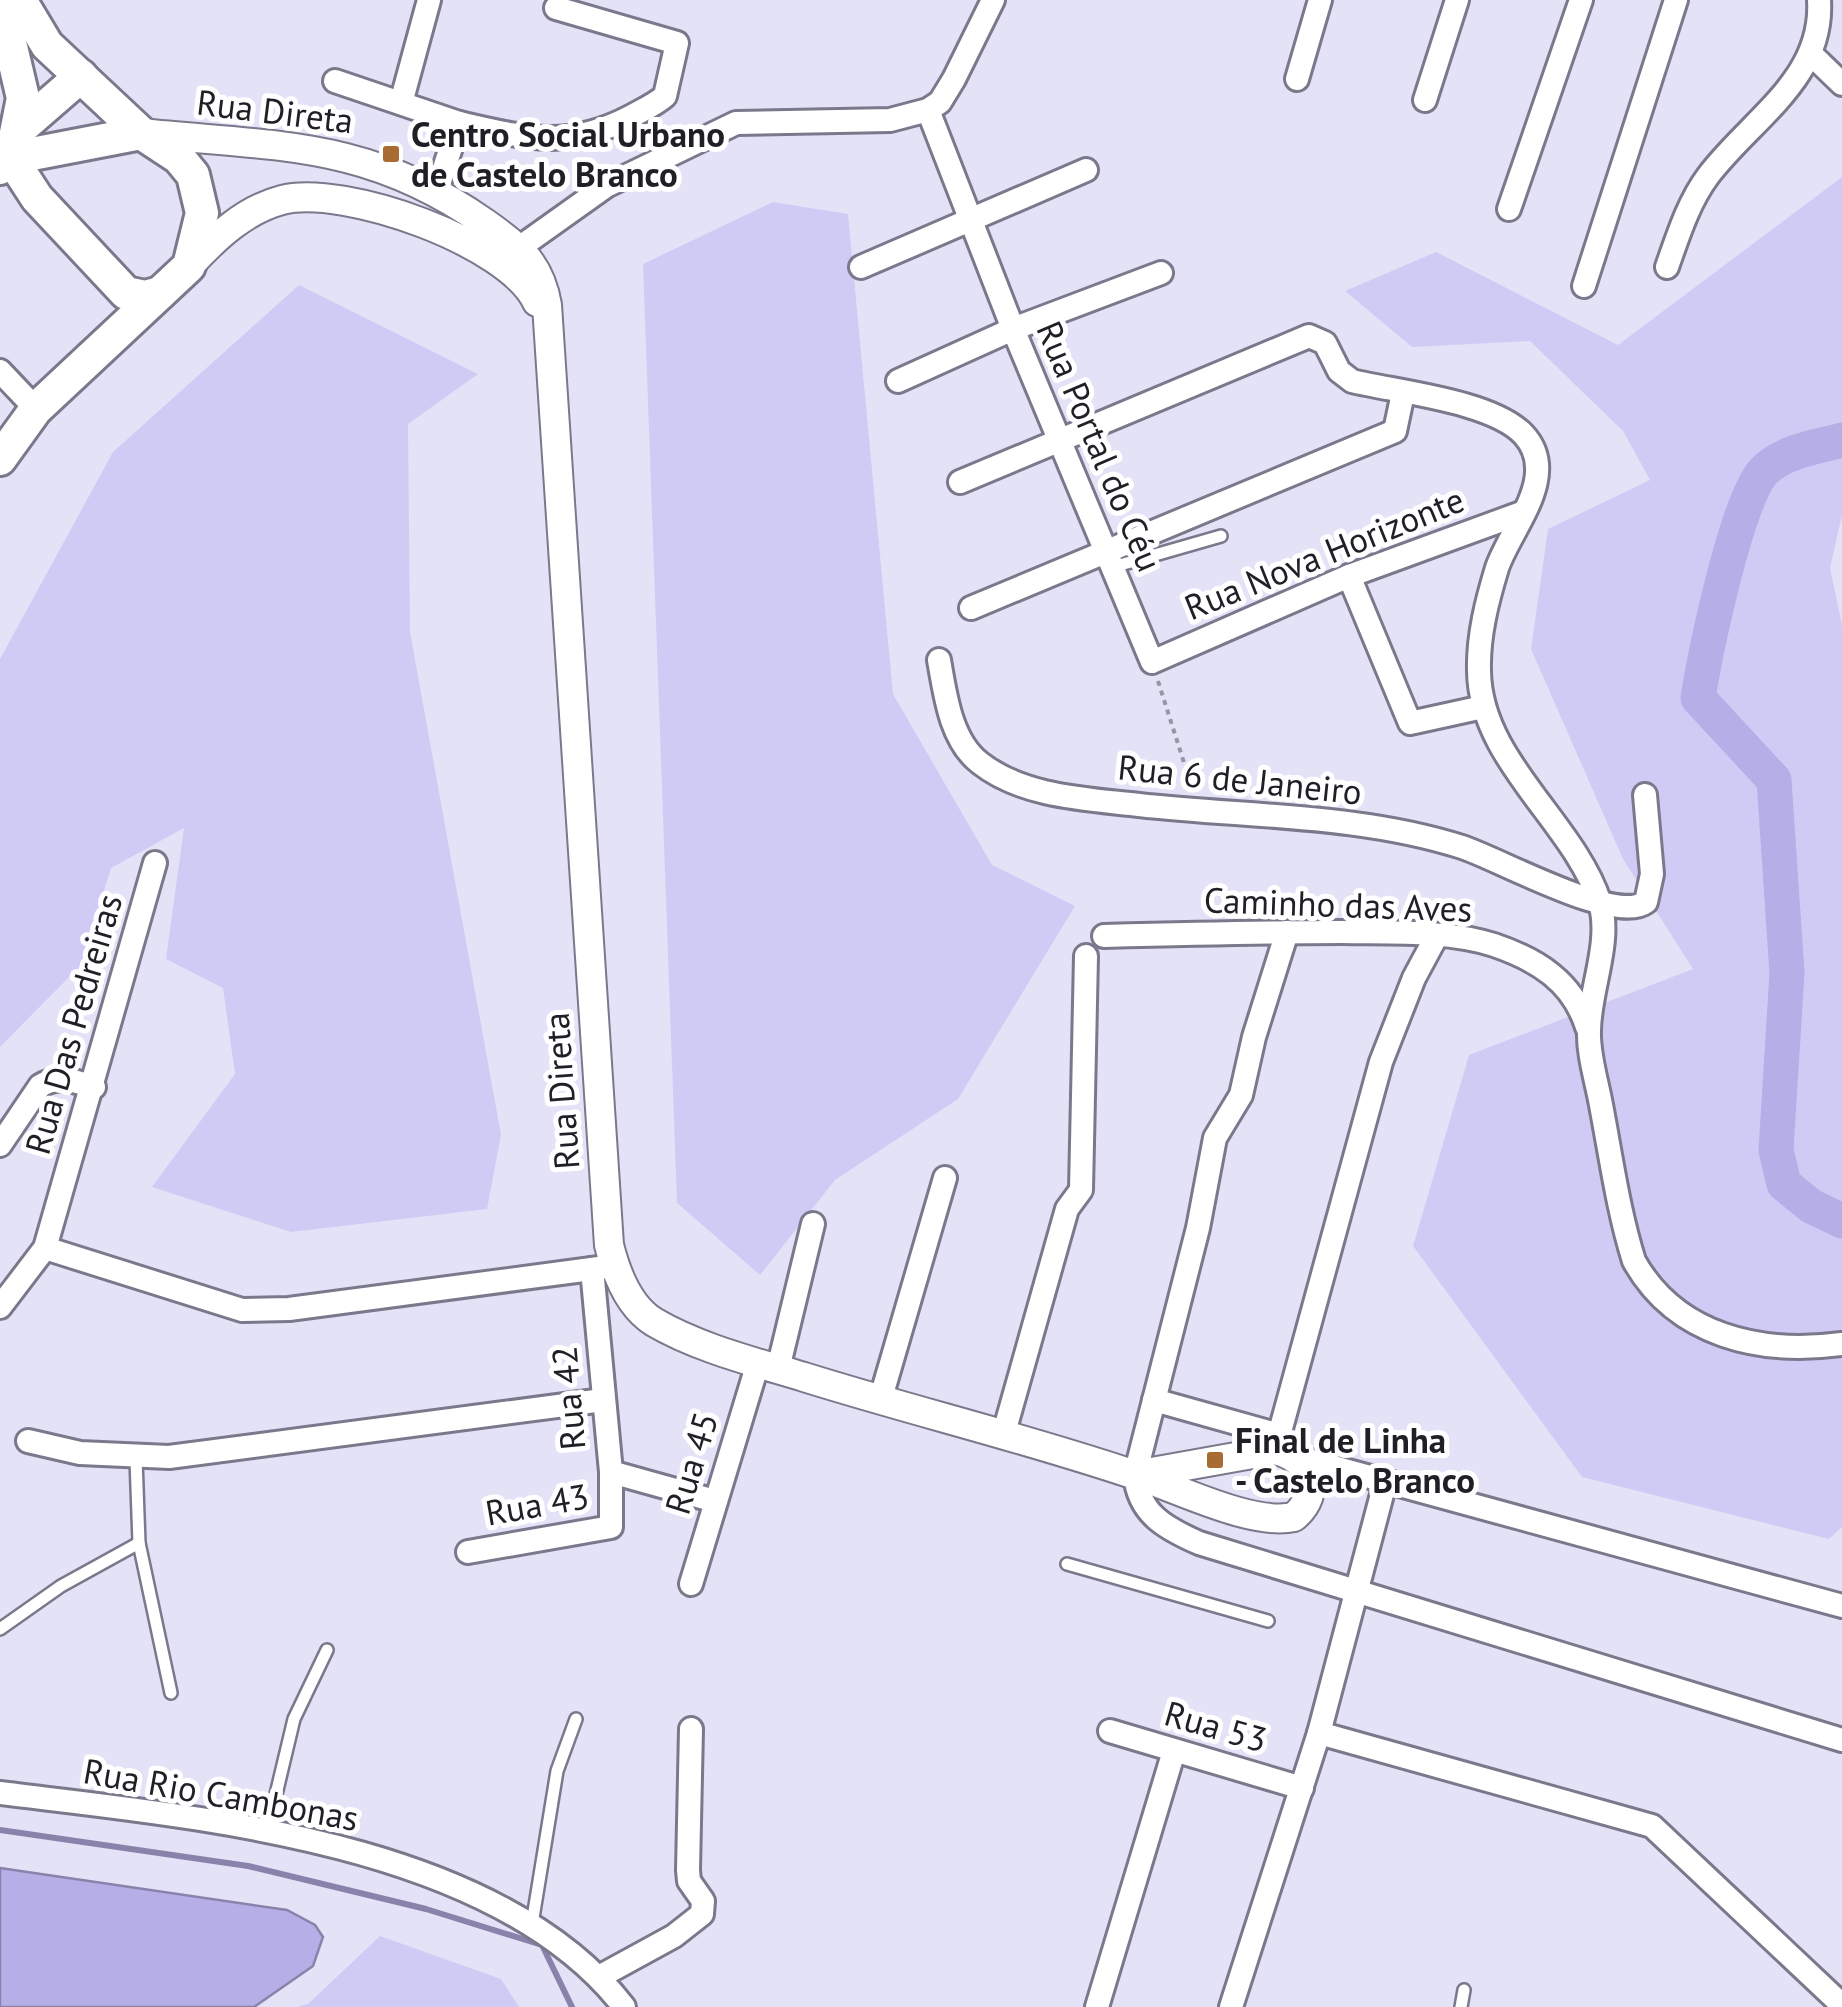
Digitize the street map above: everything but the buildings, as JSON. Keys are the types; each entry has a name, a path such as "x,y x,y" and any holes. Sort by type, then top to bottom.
{"main road":[{"path":"0,0 22,76 10,152 37,198 126,293 144,298 160,293"},
{"path":"0,459 36,408 188,266 202,198 193,175 179,158 141,133 47,44 20,0"},
{"path":"10,152 81,76"},
{"path":"10,152 141,133"}],"street":[{"path":"401,104 428,0"},
{"path":"520,248 606,186 736,123 890,120 928,110 940,102 954,79 994,0"},
{"path":"1296,79 1320,0"},
{"path":"1424,100 1457,0"},
{"path":"1509,209 1580,0"},
{"path":"1584,286 1676,0"},
{"path":"1667,267 1697,192 1784,94 1812,54 1820,20 1819,0"},
{"path":"335,81 458,123 538,140 606,130 662,100 677,43 556,8"},
{"path":"1812,54 1842,84"},
{"name":"Rua Portal do Céu","path":"928,110 1013,329 1152,662"},
{"path":"437,190 458,123"},
{"name":"Rua Direta","path":"141,133 324,150 400,172 437,190 528,284 547,336"},
{"path":"862,267 1086,170"},
{"name":"Rua Direta","path":"188,266 238,221 285,199 356,202 520,248 537,267 544,285 607,1220 603,1267 650,1320 768,1366 1279,1520 1294,1518 1308,1498 1311,1476 1284,1447 1135,1474"},
{"path":"898,381 1013,329 1161,273"},
{"path":"960,482 1060,443 1298,339 1318,337 1338,371 1352,382 1459,405 1504,421 1525,436 1537,466 1531,501 1499,563 1484,618 1479,674 1483,708 1601,904 1601,945 1588,1032 1624,1232 1649,1287 1669,1309 1735,1337 1778,1347 1842,1344"},
{"path":"0,371 36,408"},
{"path":"971,608 1110,559 1395,431 1403,393"},
{"name":"Rua Nova Horizonte","path":"1152,662 1349,576 1524,512"},
{"path":"1349,576 1410,723 1416,725 1483,708"},
{"name":"Rua 6 de Janeiro","path":"939,660 949,716 976,762 1028,788 1199,812 1411,834 1486,855 1601,904"},
{"path":"1601,904 1626,908 1646,902 1652,874 1646,795"},
{"name":"Rua Das Pedreiras","path":"0,1307 45,1248 156,863"},
{"path":"1287,932 1254,1037 1241,1096 1215,1138 1198,1228 1135,1474 1141,1505 1176,1533 1279,1570 1842,1740"},
{"name":"Caminho das Aves","path":"1104,936 1287,932 1436,936 1490,944 1554,975 1580,1003 1588,1032"},
{"path":"1284,1447 1380,1062 1414,978 1436,936"},
{"path":"1003,1436 1067,1209 1082,1190 1086,956"},
{"path":"0,1145 40,1086 49,1080 60,1078 94,1086"},
{"path":"880,1400 944,1178"},
{"name":"Rua 45","path":"691,1584 715,1502 768,1366 813,1224"},
{"path":"45,1248 242,1310 288,1309 603,1267"},
{"name":"Rua 42","path":"603,1267 604,1400 613,1520"},
{"path":"28,1441 80,1453 136,1459 604,1400"},
{"path":"1154,1400 1384,1483 1842,1606"},
{"path":"610,1472 715,1502"},
{"path":"1231,2007 1319,1733 1384,1483"},
{"name":"Rua 43","path":"468,1552 608,1530 613,1520"},
{"path":"599,1978 674,1936 704,1908 688,1870 691,1728"},
{"name":"Rua 53","path":"1110,1732 1302,1788"},
{"path":"1319,1733 1652,1826 1842,2005"},
{"path":"1097,2007 1174,1751"},
{"name":"Rua Rio Cambonas","path":"0,1793 267,1832 341,1848 435,1879 532,1924 599,1978 624,2007"}],"lane":[{"path":"1110,559 1221,536"},
{"path":"136,1459 139,1543 171,1693"},
{"path":"0,1628 61,1586 139,1543"},
{"path":"1066,1564 1268,1621"},
{"path":"267,1832 294,1720 327,1650"},
{"path":"532,1924 557,1771 576,1720"},
{"path":"1461,2007 1464,1990"}],"path":[{"path":"1152,662 1199,812"}],"shaded area":[{"path":"1842,177 1842,515 1830,568 1842,625 1842,1527 1829,1539 1582,1477 1413,1246 1469,1055 1693,969 1623,859 1531,649 1548,529 1650,480 1623,431 1530,341 1412,347 1345,291 1436,252 1618,345"},
{"path":"773,202 848,214 893,694 992,865 1075,906 958,1099 835,1180 760,1275 677,1203 643,264"},
{"path":"299,285 478,374 408,424 410,632 501,1135 487,1209 291,1232 152,1187 235,1074 223,988 166,959 184,828 111,868 81,965 0,1047 0,659 113,452"},
{"path":"0,1868 287,1910 315,1925 323,1937 313,1966 254,2007 0,2007"},
{"path":"380,1936 501,1979 519,2007 297,2007 308,2004"}],"waterway":[{"path":"1842,440 1781,459 1764,471 1754,487 1733,543 1698,698 1774,780 1787,973 1776,1150 1784,1184 1811,1206 1842,1221"},
{"path":"0,1830 248,1866 426,1909 542,1945 572,2007"}],"place":[{"name":"Centro Social Urbano de Castelo Branco","path":"391,154"},
{"name":"Final de Linha - Castelo Branco","path":"1215,1460"}]}
